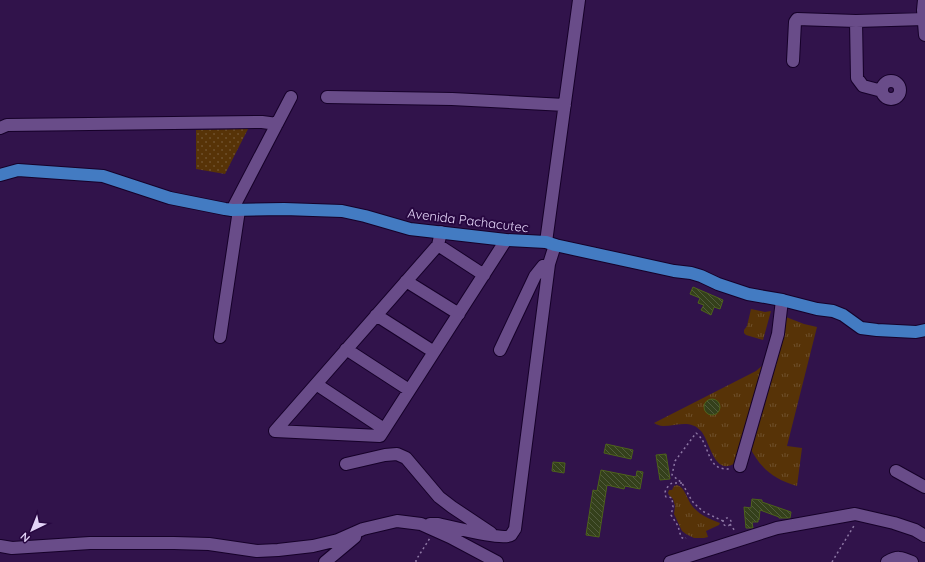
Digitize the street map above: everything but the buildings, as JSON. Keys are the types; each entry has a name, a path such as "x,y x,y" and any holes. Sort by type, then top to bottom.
{"main road":[{"name":"Avenida Pachacutec","path":"0,175 18,170 103,176 170,198 235,210 284,209 342,211 410,229 506,240 550,243 674,271 691,273 748,294 782,300 817,309 834,311 843,315 861,328 916,332 925,330"}],"street":[{"path":"0,546 12,548 90,543 174,542 209,544 257,556 278,550 313,546 338,540 363,529 398,521 421,524 437,524 496,536 506,536 512,534 515,529 549,264 565,104 579,0"},
{"path":"924,0 925,35"},
{"path":"793,61 795,22 797,19 856,21 924,19"},
{"path":"856,21 857,78 863,86 882,91"},
{"path":"220,337 235,210 291,97"},
{"path":"327,97 452,99 565,104"},
{"path":"0,128 7,125 262,122 277,124"},
{"path":"441,232 438,245 275,431 380,436 506,240"},
{"path":"438,245 484,275"},
{"path":"500,350 535,276 543,266 549,264"},
{"path":"406,281 459,314"},
{"path":"740,466 778,334 782,300"},
{"path":"376,315 434,352"},
{"path":"346,349 409,390"},
{"path":"316,384 384,429"},
{"path":"346,464 385,455 396,454 406,458 439,497 452,508 496,536"},
{"path":"896,471 925,487"},
{"path":"670,562 777,528 855,514 894,523 915,530 925,536"},
{"path":"421,524 450,537 497,562"},
{"path":"325,562 363,529"},
{"path":"886,562 894,558 903,558 912,562"}],"path":[{"path":"723,521 727,518 731,520 731,522 729,526 723,524 723,521 704,512 692,501 682,483 672,475 674,464 696,433 705,443 711,459 718,467 730,469 740,466"},
{"path":"682,483 672,483 665,491 665,494 666,497 672,498 673,507 671,515 678,526 681,537 684,539 686,538"},
{"path":"832,562 860,516"},
{"path":"416,562 430,538"}],"green space":[{"path":"248,129 225,174 196,169 196,130"},
{"path":"751,309 765,312 771,311 763,340 744,333"},
{"path":"786,317 817,327 787,446 802,448 797,486 781,480 768,472 758,461 749,446"},
{"path":"765,363 735,463 728,466 717,462 704,436 697,427 688,424 663,426 654,423 756,371"},
{"path":"677,485 682,488 696,510 720,523 719,525 706,531 708,537 694,538 682,531 674,514 675,506 673,499 668,493 669,490 672,490 674,486"}]}
